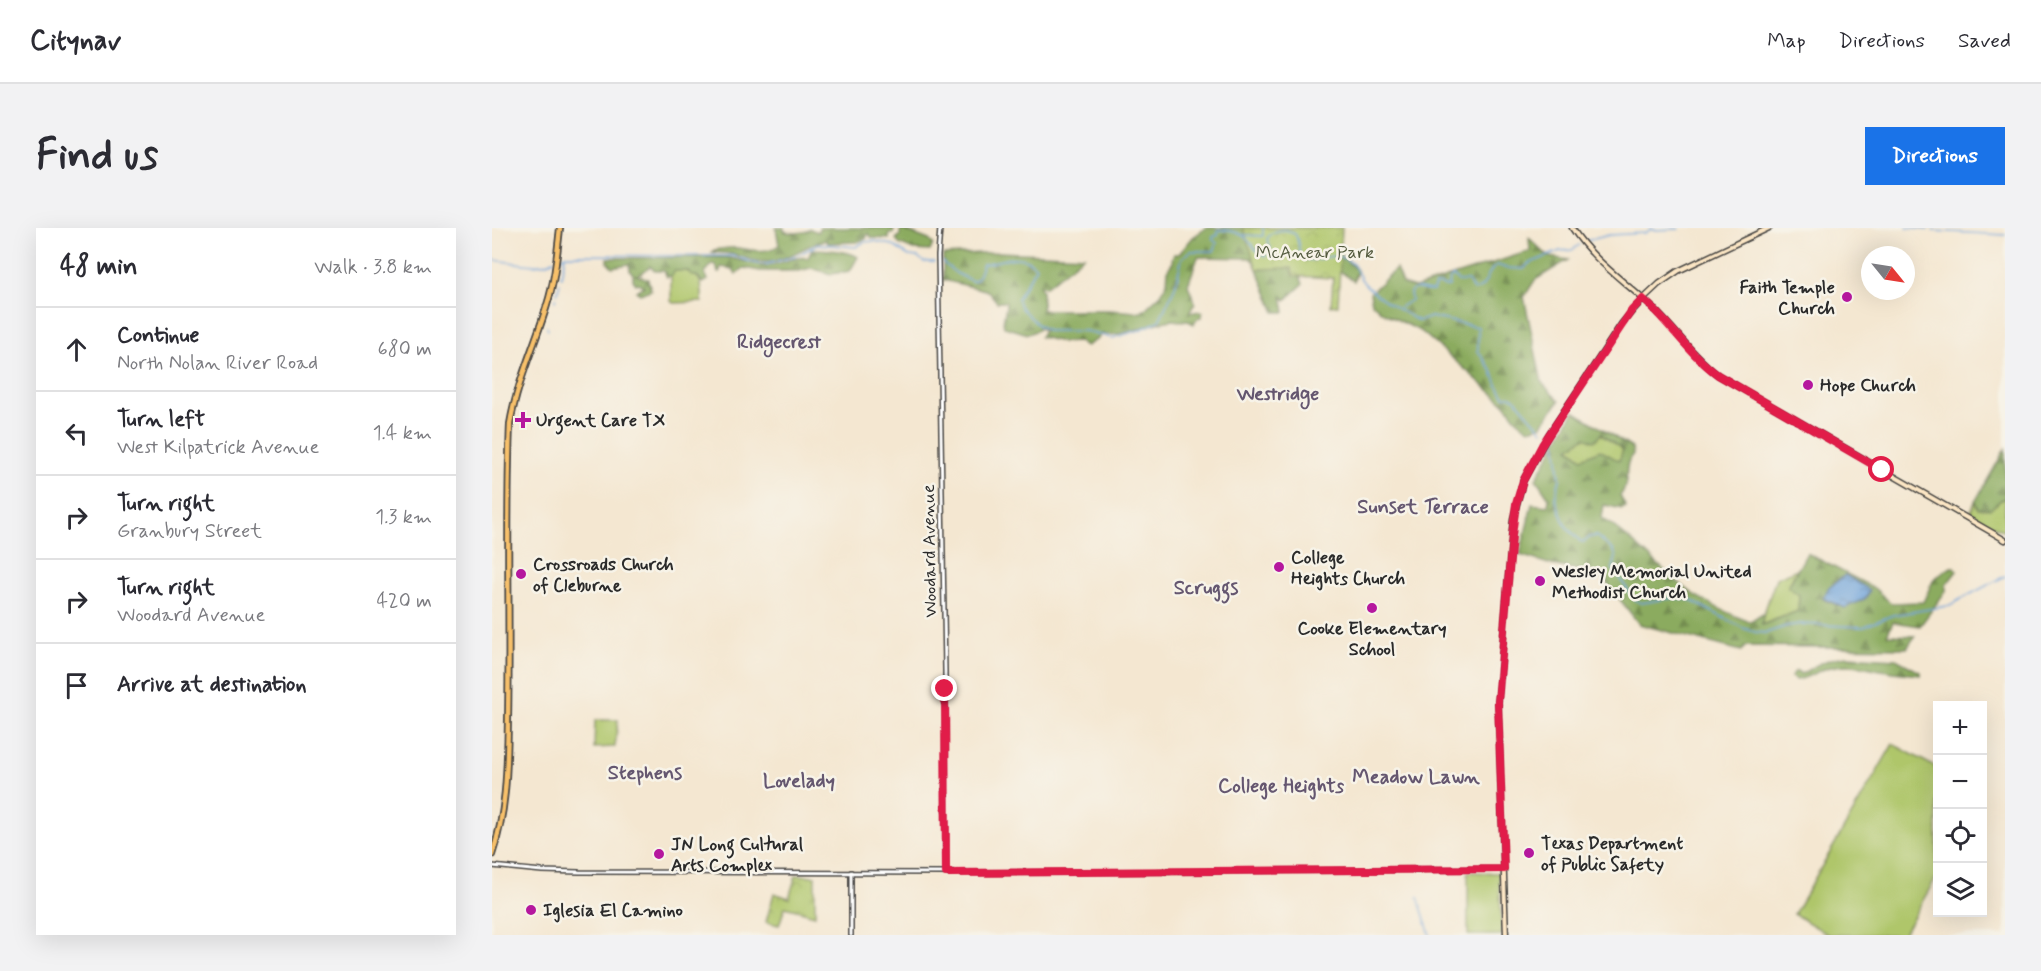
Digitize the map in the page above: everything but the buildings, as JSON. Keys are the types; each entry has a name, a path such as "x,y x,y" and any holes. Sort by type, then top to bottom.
{"main road":[{"path":"492,855 504,809 506,777 509,688 510,424 516,390 542,323 555,270 560,228"},
{"path":"1572,228 1600,264 1643,299 1699,359 1718,375 2005,540"},
{"path":"1506,935 1498,702 1512,535 1516,504 1523,481 1542,445 1622,323 1643,299 1677,272 1768,228"}],"street":[{"name":"Woodard Avenue","path":"940,228 938,256 946,873"},
{"path":"492,866 547,871 946,873 1504,869"},
{"path":"851,872 851,935"}],"green space":[{"path":"776,228 784,228 784,231 794,233 810,229 818,232 819,228 893,228 894,232 889,233 889,239 872,238 868,233 866,239 857,242 828,243 826,240 784,258 768,262 712,252 729,248 769,250 779,245"},
{"path":"1206,228 1309,228 1357,270 1354,281 1335,268 1300,276 1303,284 1286,300 1282,296 1285,312 1275,312 1254,262 1250,258 1198,257 1188,285 1195,303 1189,313 1203,312 1194,324 1186,320 1172,320 1119,334 1101,334 1098,339 1086,346 1078,341 1062,342 1040,337 1044,330 1039,328 1028,334 1004,327 1006,302 997,302 985,290 943,280 943,255 1000,252 1084,256 1045,287 1039,285 1042,291 1042,310 1138,312 1144,310 1161,294 1167,283 1168,269 1173,262 1174,254 1179,254 1193,237"},
{"name":"McAnear Park","path":"1243,228 1342,228 1338,305 1331,306 1333,278 1294,276 1291,268 1257,269"},
{"path":"903,230 929,240 933,244 930,251 913,250 899,244 896,239"},
{"path":"1529,238 1549,257 1568,260 1535,280 1524,297 1542,383 1559,401 1541,426 1529,429 1518,421 1505,404 1422,332 1382,312 1372,303 1370,293 1396,269 1402,284 1415,288 1530,251"},
{"path":"812,249 843,252 858,257 850,271 831,274 811,268 799,271 760,271 744,268 736,274 733,269 721,267 718,273 716,265 712,264 705,273 708,280 703,283 688,271 674,271 673,275 667,277 664,271 655,271 650,266 636,275 648,279 651,290 640,294 636,291 644,286 636,284 633,280 629,264 612,267 608,262 608,258 724,257 766,265 803,257 808,258"},
{"path":"678,270 692,273 699,279 702,302 673,303 671,301 671,276"},
{"path":"1574,411 1632,448 1633,454 1628,463 1625,486 1620,496 1626,507 1622,509 1604,505 1602,518 1695,595 1750,622 1763,614 1762,625 1798,611 1799,595 1788,587 1807,553 1874,588 1891,603 1923,602 1934,579 1951,567 1957,571 1946,585 1946,591 1920,626 1893,622 1887,635 1915,636 1907,648 1746,646 1741,651 1639,624 1600,574 1552,565 1520,555 1532,504 1548,506 1549,498 1536,479","holes":["1601,434 1623,450 1619,461 1600,450 1582,458 1569,448 1585,437 1594,441","1840,578 1866,598 1845,608 1824,600 1823,598"]},
{"path":"1600,434 1623,450 1619,462 1582,458 1569,447 1585,437"},
{"path":"2005,449 2005,499 1990,509 1978,508 1975,502"},
{"path":"2005,499 2005,532 1970,513 1975,502 1978,508 1985,509 1994,506"},
{"path":"1797,569 1788,587 1799,595 1798,611 1761,625 1776,578"},
{"path":"1848,656 1896,659 1920,672 1921,675 1846,665 1826,668 1801,679 1796,680 1791,677 1797,671 1801,674 1828,660"},
{"path":"595,720 618,720 615,747 594,748"},
{"path":"1893,744 1933,766 1933,883 1903,935 1829,935 1794,914"},
{"path":"1468,872 1499,873 1502,935 1468,935"},
{"path":"796,875 815,876 815,915 785,907 779,925 766,922 774,893 789,898"}],"water":[{"path":"1845,575 1870,590 1866,598 1845,608 1823,598 1829,588"}],"waterway":[{"path":"1242,235 1263,236 1263,228"},
{"path":"1586,241 1609,235 1645,233 1652,228"},
{"path":"1907,228 1928,230"},
{"path":"1651,230 1679,229"},
{"path":"942,262 956,273 972,281 977,279 983,264 1011,258 1024,259 1036,267 1017,299 1021,308 1038,325 1048,331 1086,331 1112,338 1137,331 1159,321 1175,287 1182,258 1191,251 1214,251 1217,243 1213,237 1218,235 1218,230 1241,235 1265,256 1271,249 1267,239 1269,236 1276,231 1288,231 1297,237 1301,258 1312,260 1333,256 1344,258 1355,266 1368,287 1415,319 1419,321 1431,317 1478,327 1478,351 1492,371 1497,385 1504,396 1511,396 1516,400 1543,431"},
{"path":"1933,231 2005,235"},
{"path":"559,258 567,255 733,256 758,264 768,264 798,255 818,244 856,247 864,242 874,241 892,245 924,262 934,262"},
{"path":"1399,308 1411,300 1410,292 1416,289 1433,291 1435,285 1440,284 1449,286 1450,278 1453,276 1458,281 1468,281 1473,290 1478,289 1482,287 1490,272 1497,265 1524,269 1528,264 1560,251 1572,250 1579,245"},
{"path":"561,277 565,255"},
{"path":"492,260 532,265 554,260"},
{"path":"557,293 560,283"},
{"path":"1553,437 1556,442 1560,479 1555,498 1565,525 1580,541 1584,542 1596,536 1613,550 1616,556 1613,569 1634,599 1641,603 1672,598 1688,599 1755,632 1766,633 1801,624 1863,627 1893,615 1948,606 2005,576"},
{"path":"1418,897 1430,935"}],"place":[{"name":"Faith Temple Church","path":"1847,297"},
{"name":"Hope Church","path":"1808,385"},
{"name":"Urgent Care TX","path":"523,420"},
{"name":"College Heights Church","path":"1279,567"},
{"name":"Crossroads Church of Cleburne","path":"521,574"},
{"name":"Wesley Memorial United Methodist Church","path":"1540,581"},
{"name":"Cooke Elementary School","path":"1372,608"},
{"name":"Texas Department of Public Safety","path":"1529,853"},
{"name":"JN Long Cultural Arts Complex","path":"659,854"},
{"name":"Iglesia El Camino","path":"531,910"}],"district":[{"name":"Ridgecrest","path":"779,341"},
{"name":"Westridge","path":"1278,393"},
{"name":"Sunset Terrace","path":"1423,506"},
{"name":"Scruggs","path":"1206,587"},
{"name":"Stephens","path":"645,772"},
{"name":"Meadow Lawn","path":"1416,776"},
{"name":"Lovelady","path":"799,780"},
{"name":"College Heights","path":"1281,785"}],"route":[{"path":"945,689 946,873 1504,869 1498,702 1516,504 1523,481 1542,445 1632,310 1643,299 1699,359 1718,375 1882,470"}]}
